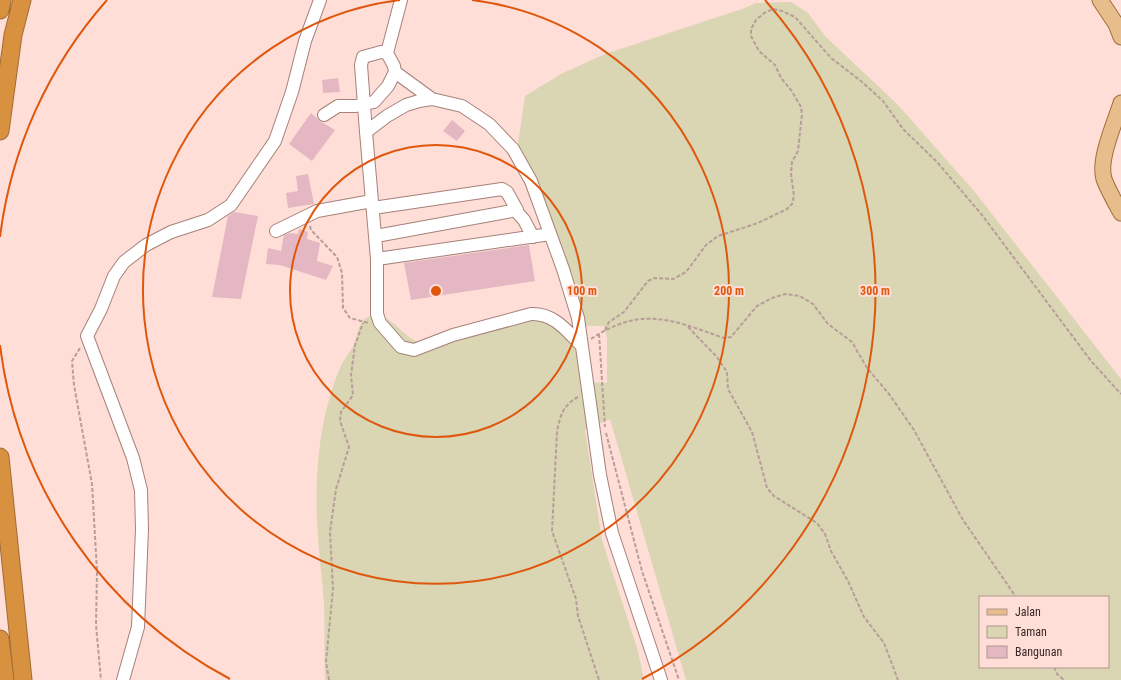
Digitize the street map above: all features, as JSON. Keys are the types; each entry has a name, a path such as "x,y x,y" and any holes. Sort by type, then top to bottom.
{"highway":[{"path":"0,10 2,0"},
{"path":"0,131 13,34 22,0"},
{"path":"0,457 23,680"},
{"path":"0,639 5,680"}],"main road":[{"path":"1100,0 1116,24 1121,37"},
{"path":"1121,103 1105,155 1103,173 1104,180 1121,213"}],"street":[{"path":"123,680 138,627 142,529 141,490 128,442 87,336 101,309 114,276 124,262 146,245 159,238 171,232 208,220 231,205 275,141 292,92 305,40 320,0"},
{"path":"324,115 338,106 374,102 388,86 395,72 394,66 387,53 401,0"},
{"path":"387,53 381,52 366,55 361,60 363,104 376,236 377,314 380,323 401,346 408,350 414,350 453,335 531,314 541,313 551,317 561,325 582,346"},
{"path":"395,72 432,99 462,106 489,124 513,149 531,181 578,318 600,475 612,533 662,680"},
{"path":"366,132 387,116 406,105 432,99"},
{"path":"276,231 306,215 317,211 502,189 507,192 517,208 516,211 524,220 533,237"},
{"path":"376,236 516,211"},
{"path":"377,259 550,234"}],"path":[{"path":"606,330 609,322 624,312 648,282 654,278 673,279 686,272 706,245 718,236 758,223 787,209 792,204 794,196 791,174 792,162 798,151 802,126 801,107 791,90 781,78 775,65 759,51 751,36 750,29 756,20 764,13 773,10 782,11 795,17 831,58 861,81 883,101 903,129 937,162 982,215 1091,361 1121,394"},
{"path":"306,215 311,230 337,257 342,273 343,308 350,318 363,323 370,323"},
{"path":"582,346 606,330 646,318 663,319 724,338 731,337 757,306 772,298 785,294 800,296 813,304 828,324 852,342 867,368 889,394 914,430 963,520 1015,596"},
{"path":"329,680 326,662 333,589 330,532 336,489 349,447 340,421 341,412 353,395 351,375 355,345 363,323"},
{"path":"687,326 717,357 727,372 728,389 752,432 767,488 774,496 818,523 825,534 831,551 848,581 864,617 884,643 898,680"},
{"path":"599,334 606,432 642,571 679,680"},
{"path":"87,336 72,361 74,385 92,484 97,571 96,625 101,680"},
{"path":"588,391 570,401 564,408 559,418 552,530 576,599 578,616 599,680"},
{"path":"1055,668 1064,680"}],"green space":[{"path":"791,2 808,13 825,36 898,105 974,191 1121,379 1121,680 686,680 610,419 585,430 602,540 638,651 644,680 325,680 324,604 317,520 318,461 320,442 328,403 342,363 354,345 360,325 368,317 377,316 384,318 391,321 415,341 422,343 538,310 547,311 562,318 570,325 579,348 587,382 607,383 607,337 604,326 582,326 536,187 518,144 525,96 561,74 605,54 742,9 756,3"}],"building":[{"path":"338,78 340,92 323,93 322,80"},
{"path":"311,113 320,121 335,130 312,161 289,144"},
{"path":"452,120 465,131 457,141 443,131"},
{"path":"308,174 314,204 288,208 286,193 298,191 296,176"},
{"path":"234,212 258,216 241,299 212,297 228,216"},
{"path":"299,229 308,232 307,239 320,243 317,261 333,266 326,280 280,265 266,264 268,248 281,251 284,235 290,233 298,234"},
{"path":"529,245 535,281 411,300 404,263"}]}
